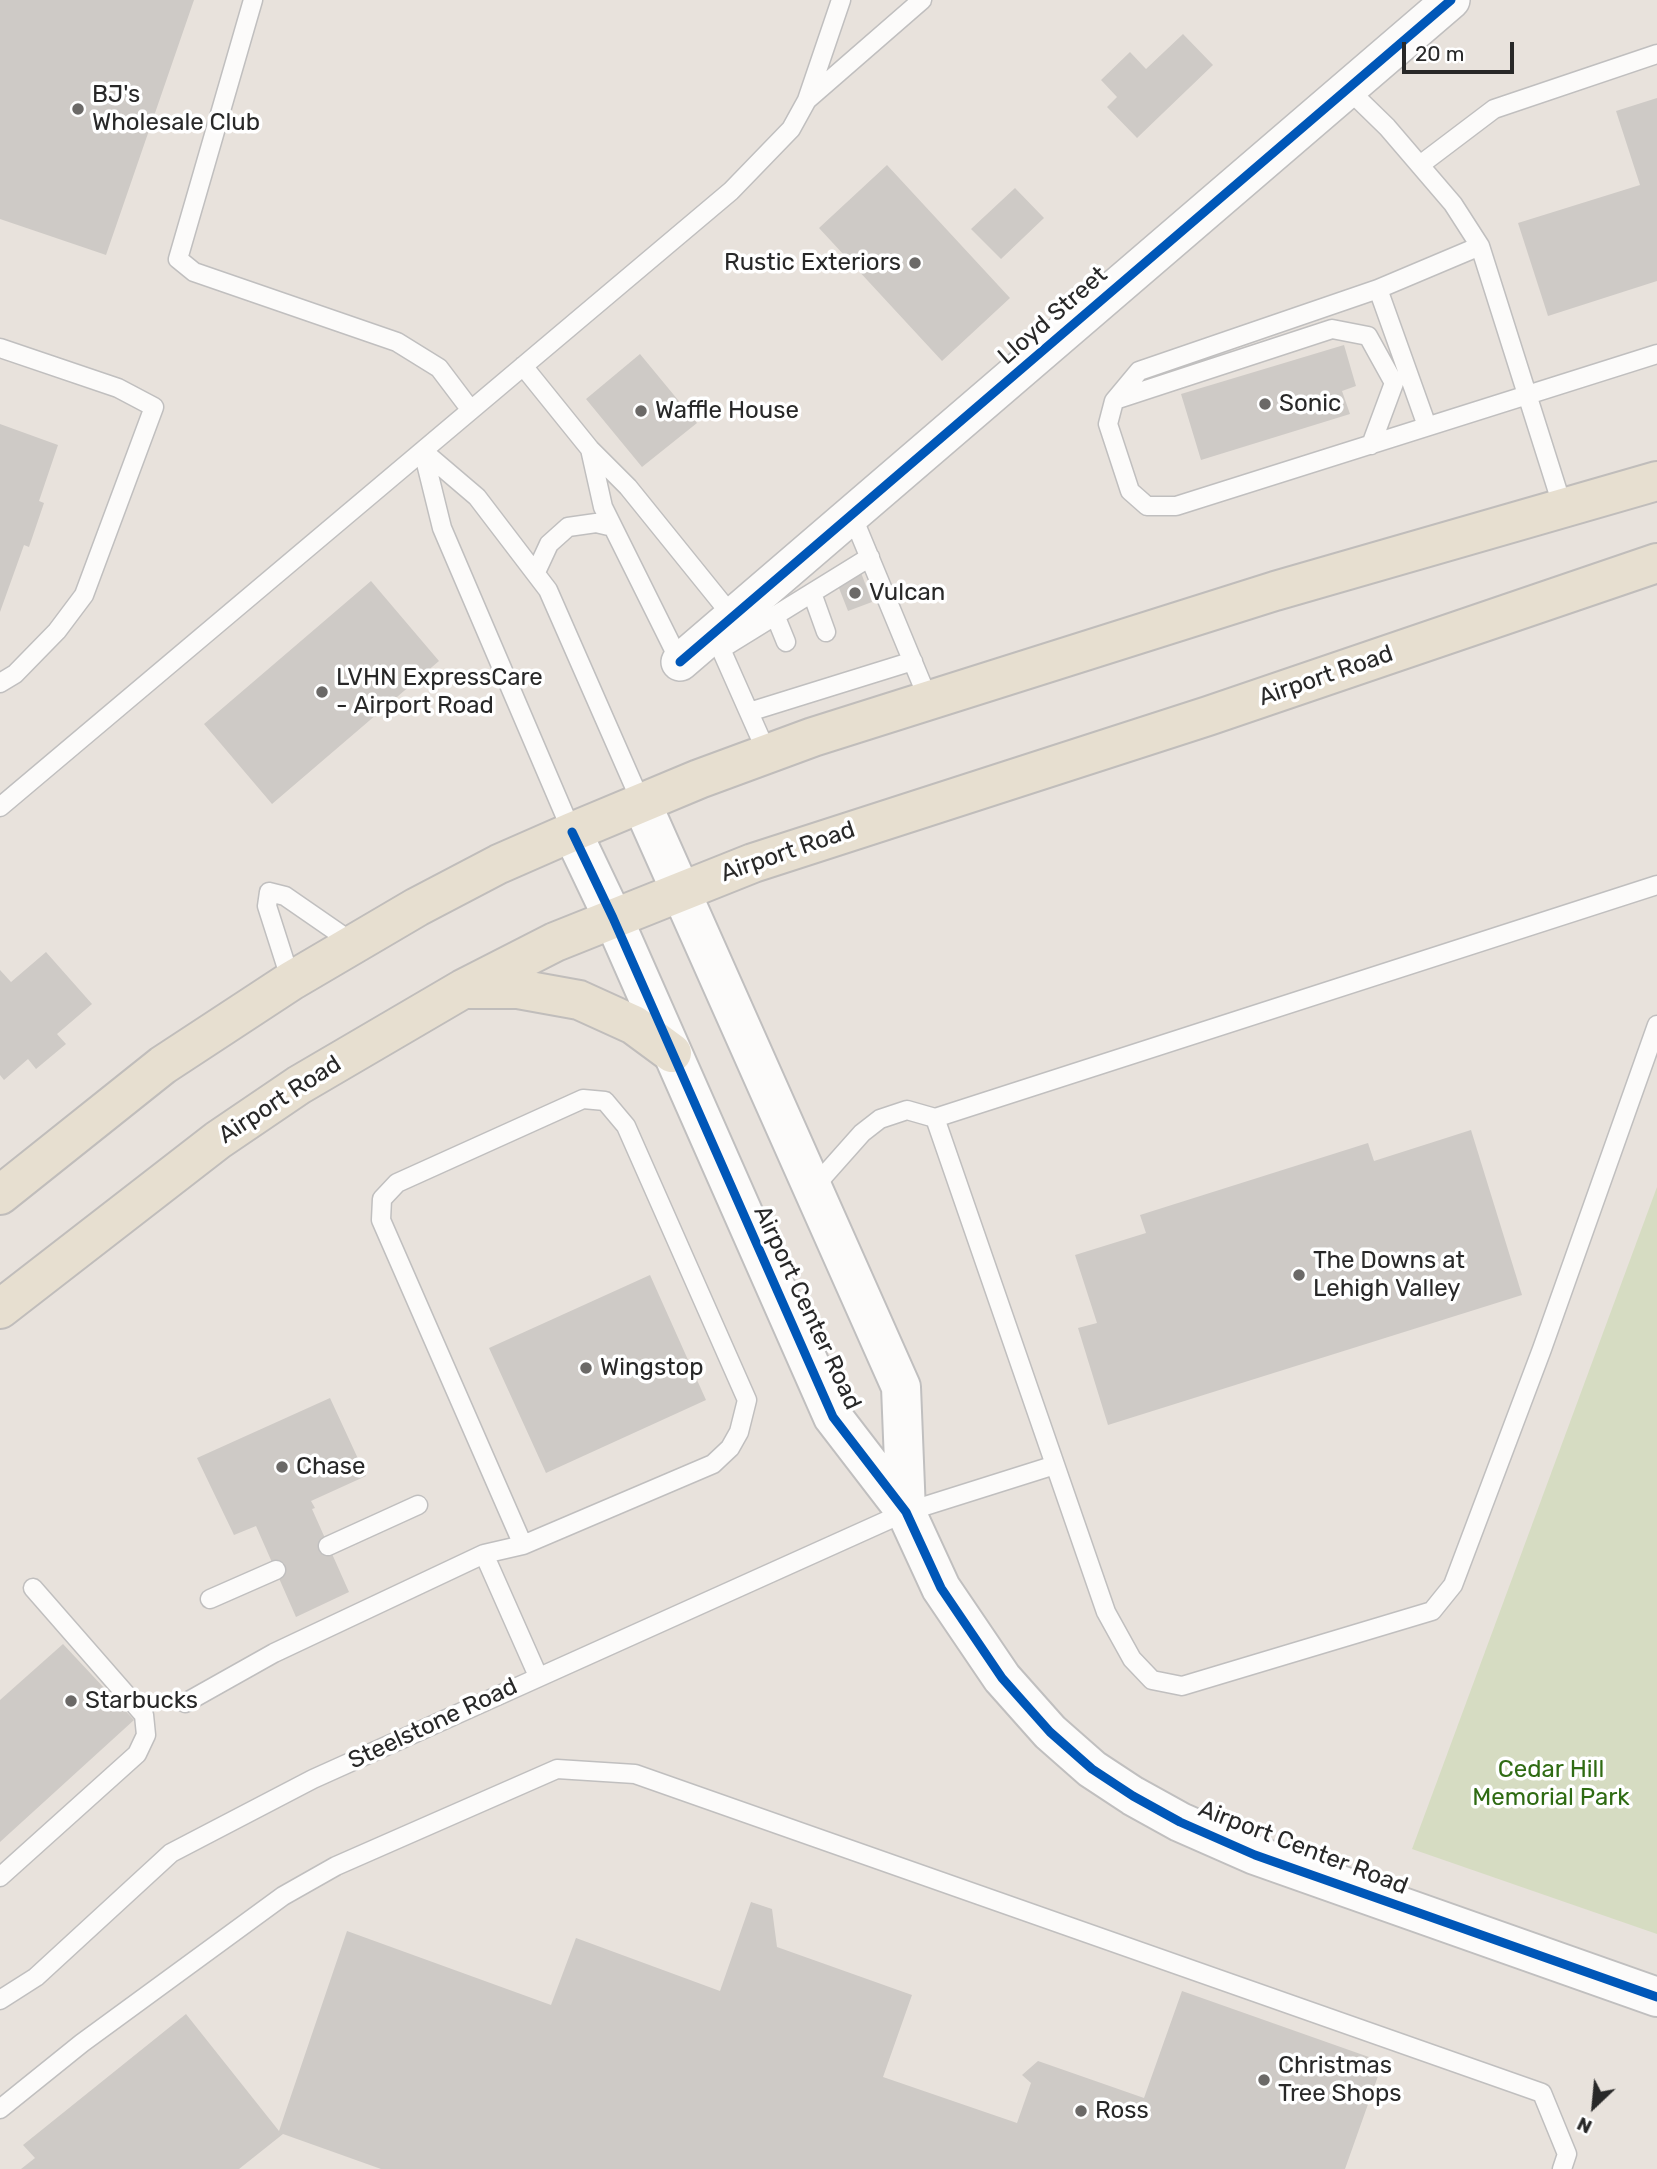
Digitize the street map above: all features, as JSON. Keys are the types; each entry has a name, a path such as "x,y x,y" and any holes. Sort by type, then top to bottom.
{"main road":[{"path":"1,1190 163,1065 353,943 499,864 641,802 767,753 1275,591 1657,481"},
{"name":"Airport Road","path":"0,1309 218,1140 299,1085 463,989 555,942 683,890 845,831 1221,711 1656,564"},
{"path":"463,989 518,989 579,1000 624,1020 672,1053"}],"street":[{"name":"Lloyd Street","path":"680,662 722,633 852,515 1451,0"},
{"name":"Airport Center Road","path":"641,802 683,890 901,1387 906,1512"},
{"name":"Airport Center Road","path":"572,832 613,918 833,1417 906,1512 941,1588 1002,1678 1050,1732 1092,1769 1133,1796 1180,1822 1255,1855 1657,1997"}],"lane":[{"path":"253,0 178,259 194,272 397,342 439,368 470,409"},
{"path":"0,807 731,191 791,129 807,100 841,0"},
{"path":"807,100 922,0"},
{"path":"1420,165 1494,109 1657,54"},
{"path":"1348,89 1387,127 1453,204 1480,246 1563,508"},
{"path":"1480,246 1378,289 1139,371 1114,401 1108,424 1130,491 1147,506 1175,506 1657,354"},
{"path":"1378,289 1427,426"},
{"path":"1114,401 1332,329 1368,335 1394,383 1371,445"},
{"path":"0,348 118,388 153,407 83,595 57,631 15,674 0,683"},
{"path":"523,366 590,449 628,487 722,633 749,712 767,753"},
{"path":"590,449 603,507 680,662"},
{"path":"423,451 477,497 536,572 558,609 641,802"},
{"path":"423,451 442,528 572,832"},
{"path":"852,515 929,701"},
{"path":"536,572 549,544 568,527 596,523 613,527"},
{"path":"722,633 775,615 870,557"},
{"path":"812,593 826,632"},
{"path":"775,615 786,642"},
{"path":"749,712 805,688 913,661"},
{"path":"814,1187 862,1133 880,1119 907,1110 935,1118 1657,885"},
{"path":"291,981 267,906 269,892 285,897 353,943"},
{"path":"935,1118 1106,1612 1132,1660 1152,1680 1182,1686 1432,1611 1453,1585 1542,1349 1657,1026"},
{"path":"185,1703 274,1653 484,1554 523,1545 713,1464 730,1448 740,1432 747,1400 626,1126 605,1101 583,1099 397,1183 382,1199 381,1220 523,1545"},
{"name":"Steelstone Road","path":"0,2000 36,1977 171,1853 313,1779 906,1512 1055,1465"},
{"path":"328,1546 418,1505"},
{"path":"484,1554 538,1676"},
{"path":"210,1599 276,1570"},
{"path":"0,1877 137,1754 146,1735 144,1715 33,1588"},
{"path":"0,2109 82,2043 283,1896 335,1866 557,1769 635,1774 1542,2093 1567,2154 1562,2169"}],"green space":[{"name":"Cedar Hill Memorial Park","path":"1657,1187 1657,1934 1412,1849"}],"building":[{"name":"BJ's Wholesale Club","path":"0,0 194,0 106,255 0,219"},
{"path":"1183,34 1213,65 1137,138 1107,107 1117,97 1101,80 1130,52 1146,69"},
{"path":"1657,98 1657,281 1548,316 1518,223 1640,185 1616,111"},
{"name":"Rustic Exteriors","path":"887,165 1010,298 942,361 819,228"},
{"path":"1015,188 1044,218 1001,259 971,229"},
{"name":"Sonic","path":"1344,345 1356,386 1342,391 1350,414 1201,460 1181,394"},
{"name":"Waffle House","path":"640,354 697,423 642,467 586,399"},
{"path":"0,424 58,445 39,501 44,503 29,547 24,545 0,612"},
{"name":"Vulcan","path":"860,570 872,602 848,611 837,583"},
{"name":"LVHN ExpressCare - Airport Road","path":"371,581 439,661 272,804 204,724"},
{"path":"46,952 92,1004 57,1034 66,1044 36,1069 28,1059 4,1080 0,1075 0,970 11,982"},
{"name":"The Downs at Lehigh Valley","path":"1471,1130 1522,1295 1108,1425 1078,1328 1097,1323 1075,1255 1146,1233 1140,1215 1368,1143 1374,1161"},
{"path":"650,1275 706,1400 546,1473 489,1348"},
{"name":"Chase","path":"330,1398 366,1476 311,1501 315,1508 312,1509 349,1592 296,1617 256,1526 234,1535 197,1458"},
{"path":"63,1644 134,1720 0,1842 0,1700"},
{"path":"751,1902 772,1909 777,1947 912,1995 883,2077 1017,2123 1031,2083 1022,2075 1038,2061 1144,2098 1182,1991 1383,2062 1345,2169 381,2169 283,2134 239,2169 21,2169 35,2158 23,2145 186,2014 279,2131 347,1931 551,2005 576,1938 720,1991"}],"cycle path":[{"path":"680,662 1451,0"},
{"path":"572,832 613,918 833,1417 906,1512 941,1588 1002,1678 1050,1732 1092,1769 1133,1796 1180,1822 1255,1855 1657,1997"}],"place":[{"name":"BJ's Wholesale Club","path":"78,109"},
{"name":"Rustic Exteriors","path":"915,263"},
{"name":"Sonic","path":"1265,404"},
{"name":"Waffle House","path":"641,411"},
{"name":"Vulcan","path":"855,593"},
{"name":"LVHN ExpressCare - Airport Road","path":"322,692"},
{"name":"The Downs at Lehigh Valley","path":"1299,1275"},
{"name":"Wingstop","path":"586,1368"},
{"name":"Chase","path":"282,1467"},
{"name":"Starbucks","path":"71,1701"},
{"name":"Christmas Tree Shops","path":"1264,2080"},
{"name":"Ross","path":"1081,2111"}]}
